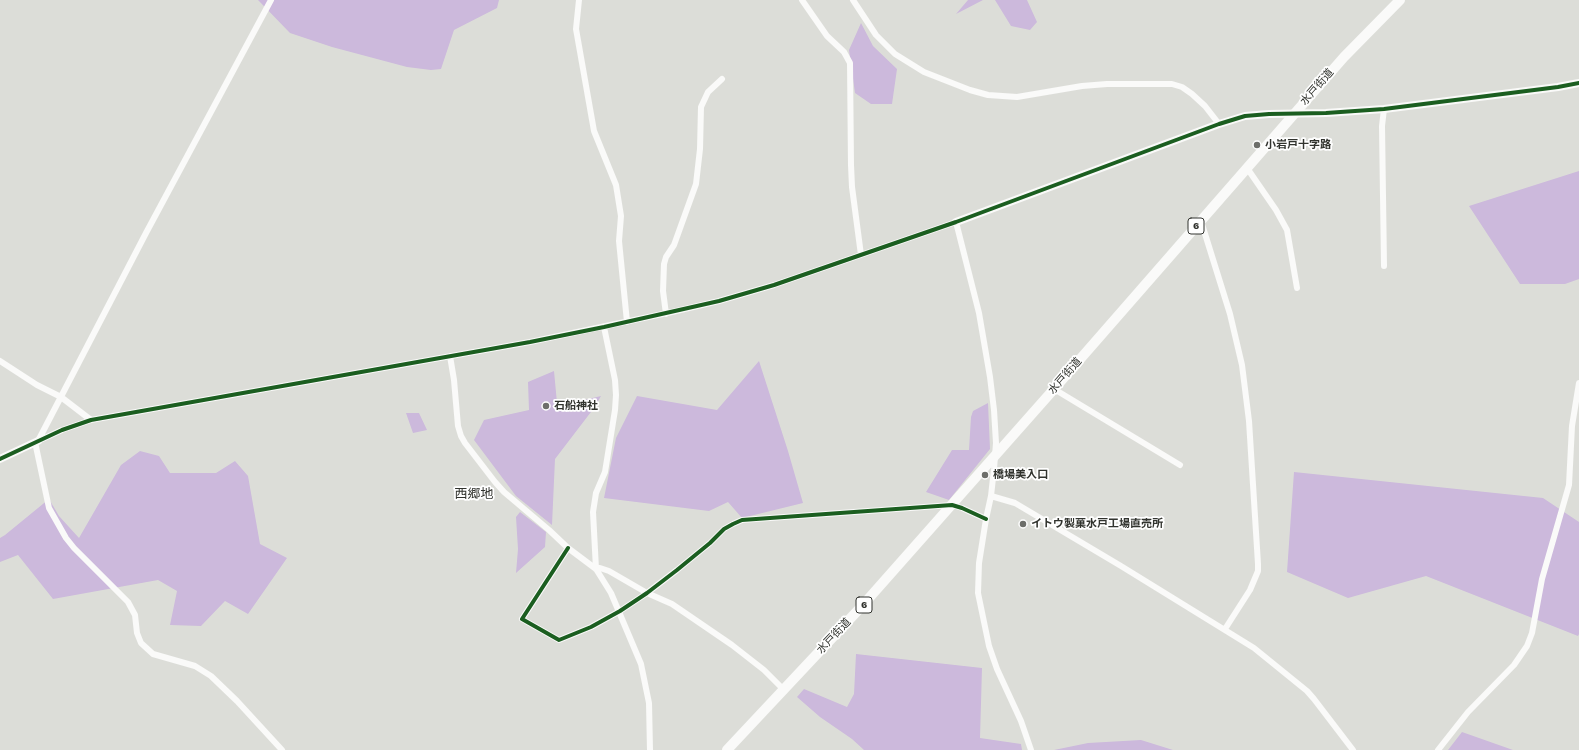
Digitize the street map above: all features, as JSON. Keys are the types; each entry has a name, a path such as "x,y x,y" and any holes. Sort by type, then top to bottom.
{"highway":[{"name":"水戸街道","path":"726,750 862,606 1054,389 1293,114 1344,57 1400,0"}],"street":[{"path":"271,0 36,442 49,508 66,538 74,548 128,602 135,615 137,633 142,644 153,654 195,666 211,676 237,701 282,750"},
{"path":"579,0 576,29 594,131 616,185 621,216 619,241 627,322"},
{"path":"802,0 827,36 844,52 850,64 852,187 861,255"},
{"path":"852,0 876,35 895,54 924,72 970,90 988,95 1017,97 1082,86 1107,84 1172,84 1182,87 1192,94 1205,106 1219,124"},
{"path":"666,314 663,291 664,264 666,257 674,245 696,184 700,149 701,107 708,92 722,79"},
{"path":"0,459 62,430 91,420 604,327 719,301 774,285 956,222 1219,124 1245,116 1384,109 1579,83"},
{"path":"1384,109 1382,126 1384,266"},
{"path":"1247,168 1276,210 1287,230 1297,288"},
{"path":"1201,220 1228,307 1242,365 1249,421 1258,564 1258,571 1250,590 1225,629"},
{"path":"956,222 979,314 994,410 995,455 991,496 979,563 978,593 989,646 997,669 1021,721 1031,750"},
{"path":"596,569 594,512 596,494 604,472 615,410 616,395 615,380 604,327"},
{"path":"450,356 454,380 458,426 463,439 494,482 568,548 596,569 611,592 641,664 646,688 650,722 650,750"},
{"path":"0,361 37,385 60,396 91,420"},
{"path":"1438,750 1452,731 1514,665 1527,646 1532,633 1542,579 1568,485 1572,426 1579,383"},
{"path":"1054,389 1180,465"},
{"path":"991,496 1015,504 1225,629 1254,648 1307,691 1353,750"},
{"path":"568,548 522,619 559,640 591,627 620,611 647,593 705,548 724,529 742,520 952,505 986,519"},
{"path":"596,569 600,568 609,571 647,593 672,604 732,645 764,670 784,690"}],"shaded area":[{"path":"258,0 499,0 497,8 454,30 441,69 431,70 407,67 332,47 290,33"},
{"path":"968,0 983,0 956,14"},
{"path":"995,0 1027,0 1037,22 1030,30 1011,26"},
{"path":"861,23 873,46 897,69 892,104 871,104 855,93 849,50"},
{"path":"1579,171 1579,279 1565,284 1520,284 1469,206"},
{"path":"759,361 803,503 742,518 728,502 709,511 604,498 616,438 637,396 717,410"},
{"path":"554,371 557,403 572,403 601,396 594,408 555,459 552,525 516,496 474,440 484,420 529,410 528,382"},
{"path":"988,403 990,449 949,500 926,492 952,450 969,450 971,417 973,411"},
{"path":"406,413 419,413 427,430 413,433"},
{"path":"140,451 159,456 170,473 216,473 235,461 248,476 260,544 287,558 248,614 225,601 201,626 170,625 177,591 158,580 53,599 18,555 0,562 0,538 49,499 59,516 79,538 121,465"},
{"path":"1294,472 1543,498 1579,522 1578,636 1426,576 1348,598 1287,572"},
{"path":"520,512 546,532 545,547 516,573 518,549 516,517"},
{"path":"856,654 982,668 980,738 1021,744 1022,750 864,750 852,739 820,717 797,697 804,689 847,707 854,694"},
{"path":"1462,732 1513,750 1448,750"},
{"path":"1141,740 1173,750 1054,750 1088,743"}],"cycle path":[{"path":"0,459 62,430 91,420 530,342 719,301 774,285 956,222 1219,124 1245,116 1384,109 1579,83"},
{"path":"568,548 522,619 559,640 591,627 620,611 677,570 710,543 724,529 742,520 952,505 986,519"}],"place":[{"name":"小岩戸十字路","path":"1257,145"},
{"name":"石船神社","path":"546,406"},
{"name":"橋場美入口","path":"985,475"},
{"name":"イトウ製菓水戸工場直売所","path":"1023,524"}],"district":[{"name":"西郷地","path":"474,494"}]}
